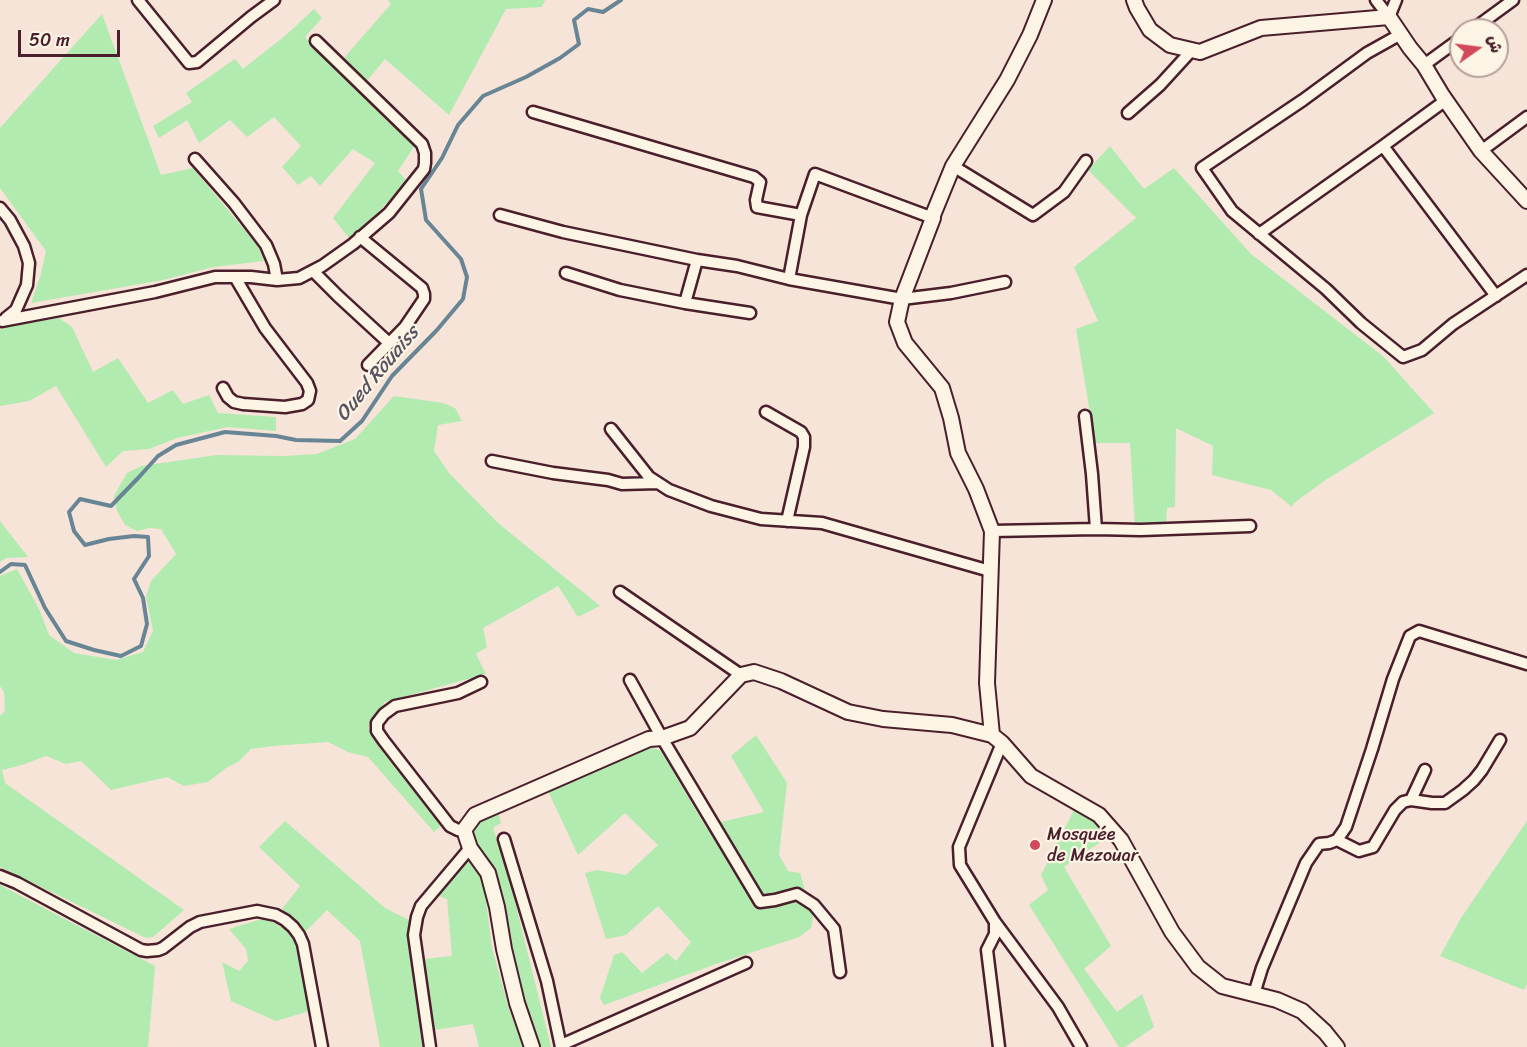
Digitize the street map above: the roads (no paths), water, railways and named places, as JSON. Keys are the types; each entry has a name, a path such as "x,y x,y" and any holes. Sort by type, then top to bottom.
{"street":[{"path":"138,0 189,63 196,62 274,0"},
{"path":"1044,0 1030,35 1007,80 954,166 902,299 897,322 905,343 942,388 958,453 976,489 992,531 987,683 997,739 959,847 960,865 995,922 1058,1007 1081,1047"},
{"path":"1134,0 1150,30 1170,45 1200,52 1261,28 1389,17"},
{"path":"1376,0 1424,65 1480,151 1527,201"},
{"path":"1389,17 1396,0"},
{"path":"1488,18 1513,0"},
{"path":"1401,34 1367,53 1303,100 1202,168 1232,211 1403,357 1422,350 1453,324 1527,275"},
{"path":"1,321 156,292 215,278 277,280 299,278 322,266 389,213 424,169 425,153 422,144 316,41"},
{"path":"1424,65 1449,47"},
{"path":"1128,113 1160,86 1192,50"},
{"path":"1259,234 1446,100"},
{"path":"533,112 754,177 760,182 756,200 757,207 801,214"},
{"path":"1480,151 1527,117"},
{"path":"1383,146 1496,296"},
{"path":"195,159 234,203 266,245 274,264 277,280"},
{"path":"954,166 1033,215 1064,192 1086,161"},
{"path":"789,279 801,214 815,174 933,218"},
{"path":"0,208 10,220 24,246 29,263 27,285 16,309 1,321"},
{"path":"500,215 563,232 737,266 789,279 902,299 951,293 1005,282"},
{"path":"360,237 422,288 424,294 424,299 405,327 368,365"},
{"path":"685,303 697,260"},
{"path":"313,271 389,343"},
{"path":"566,273 620,290 750,313"},
{"path":"224,388 228,398 234,402 285,407 302,404 308,400 310,391 307,383 265,328 236,277"},
{"path":"766,412 801,432 804,437 804,447 787,522"},
{"path":"1085,416 1096,529"},
{"path":"611,429 649,477 669,490 711,506 762,519 822,523 990,571"},
{"path":"492,461 622,484 658,483"},
{"path":"992,531 1142,530 1250,526"},
{"path":"620,592 741,675"},
{"path":"1254,994 1306,863 1319,844 1337,840 1346,827 1393,679 1410,636 1419,631 1527,664"},
{"path":"482,682 458,693 395,706 377,723 377,731 384,741 450,826 458,831 464,830 475,815 649,739 662,738 690,728 741,675 754,672 781,681 848,712 883,719 952,725 997,739 1031,776 1099,815 1114,831 1172,932 1198,967 1222,986 1277,1000 1302,1011 1325,1032 1337,1047"},
{"path":"630,680 760,902 797,894 814,905 834,929 840,972"},
{"path":"1337,840 1359,851 1373,847 1395,810 1403,802 1411,800 1445,803 1474,780 1500,740"},
{"path":"1411,800 1425,770"},
{"path":"464,830 470,848 488,873 497,907 504,950 532,1047"},
{"path":"504,839 547,981 561,1046 746,963"},
{"path":"430,1047 414,934 417,917 421,906 470,848"},
{"path":"0,876 141,950 152,951 163,948 200,922 257,911 276,915 285,920 299,935 303,944 322,1047"},
{"path":"995,922 995,933 987,950 999,1047"}],"waterway":[{"name":"Oued Rouaiss","path":"0,572 11,564 25,565 45,608 66,641 121,656 141,646 147,624 143,598 134,579 149,556 148,537 109,539 85,545 74,531 69,512 80,499 111,506 158,456 176,445 225,432 296,440 340,441 362,421 392,376 437,330 463,299 467,277 461,259 426,220 421,189 442,158 458,125 483,96 526,77 560,58 579,44 574,20 588,9 603,12 621,0"}],"place":[{"name":"Mosquée de Mezouar","path":"1035,845"}]}
